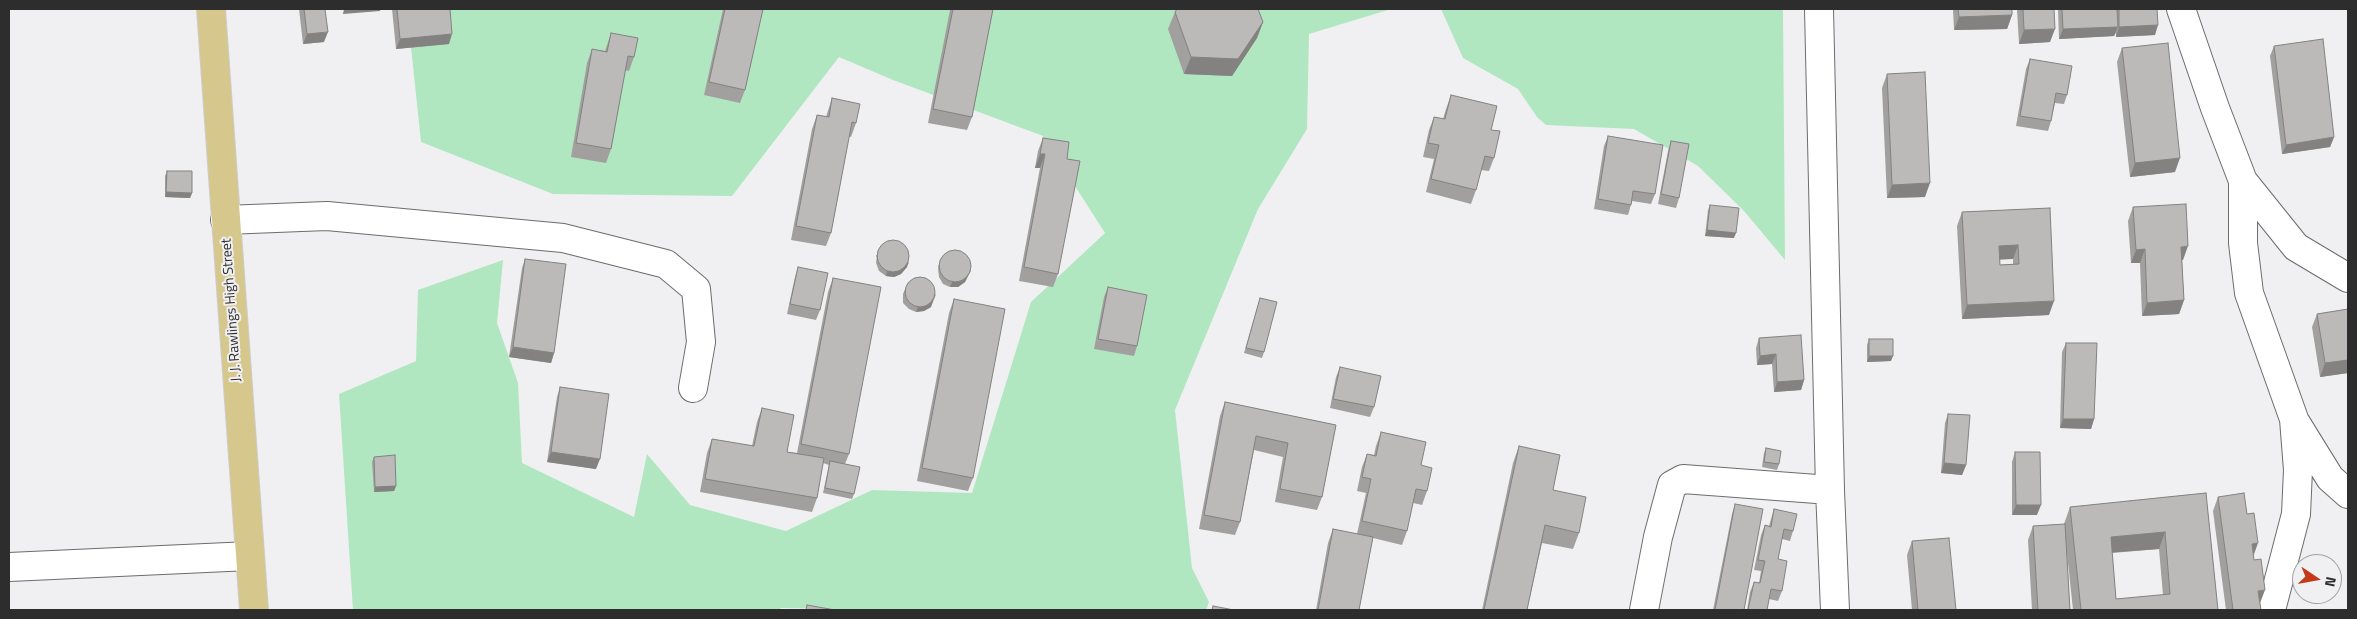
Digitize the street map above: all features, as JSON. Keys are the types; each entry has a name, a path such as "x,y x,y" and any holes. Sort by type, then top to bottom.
{"main road":[{"name":"J. J. Rawlings High Street","path":"211,9 254,610"}],"street":[{"path":"1819,9 1830,490 1835,610"},
{"path":"2181,9 2215,108 2243,181 2296,247 2348,278"},
{"path":"2243,181 2242,243 2249,294 2294,419 2330,478 2348,494"},
{"path":"225,220 328,216 553,237 666,264 696,290 701,342 693,388"},
{"path":"2271,610 2296,514 2298,470 2294,419"},
{"path":"1644,610 1658,537 1672,485 1682,479 1830,490"},
{"path":"9,567 250,556"}],"green space":[{"path":"407,9 1391,9 1309,34 1307,129 1258,209 1175,410 1192,568 1209,602 1206,610 886,610 781,608 779,610 353,610 339,394 416,361 418,290 503,260 497,323 518,383 522,463 634,517 647,454 690,505 786,531 872,490 972,493 1031,302 1105,233 1043,136 893,80 839,57 732,196 553,194 421,142"},
{"path":"1441,9 1783,9 1785,260 1744,211 1698,166 1634,129 1546,125 1537,117 1518,89 1463,58"}],"building":[{"path":"304,9 325,9 328,32 307,34"},
{"path":"397,9 450,9 452,34 400,39"},
{"path":"725,9 763,9 745,90 709,82"},
{"path":"953,9 993,9 972,117 933,109"},
{"path":"1177,9 1258,9 1263,22 1238,59 1191,57 1175,12"},
{"path":"1958,9 2012,9 2012,15 1959,17"},
{"path":"2023,9 2054,9 2055,29 2024,30"},
{"path":"2062,9 2117,9 2118,27 2063,29"},
{"path":"2119,9 2157,9 2158,25 2119,27"},
{"path":"611,33 638,38 634,57 628,56 611,149 576,143 592,49 607,52"},
{"path":"2323,39 2334,137 2286,145 2274,46"},
{"path":"2168,43 2180,158 2135,163 2122,48"},
{"path":"2030,59 2072,66 2067,95 2056,93 2051,121 2020,116"},
{"path":"1925,72 1930,183 1892,185 1887,74"},
{"path":"1451,95 1497,106 1491,130 1500,131 1494,158 1485,156 1476,190 1431,179 1439,145 1428,143 1434,117 1445,119"},
{"path":"832,98 860,104 856,123 852,122 831,233 796,226 817,115 829,117"},
{"path":"1608,136 1663,145 1655,194 1633,191 1631,205 1598,199"},
{"path":"1043,138 1069,142 1067,159 1080,161 1058,274 1024,267 1045,154 1040,154"},
{"path":"1671,141 1689,144 1679,198 1661,194"},
{"path":"167,171 192,171 192,193 166,192"},
{"path":"2186,204 2188,246 2181,247 2184,300 2147,303 2145,249 2136,250 2133,207"},
{"path":"1710,205 1739,208 1736,233 1707,230"},
{"path":"2050,208 2054,301 1967,305 1962,212","holes":["2018,245 2019,264 2000,265 1999,246"]},
{"path":"893,240 899,241 904,245 908,250 908,262 904,267 899,271 893,272 887,271 882,267 878,262 877,256 878,250 882,245 887,241"},
{"path":"955,250 966,255 971,266 966,277 955,282 944,277 939,266 944,255"},
{"path":"525,259 566,264 554,353 513,347"},
{"path":"798,267 828,273 820,310 790,304"},
{"path":"920,277 931,281 935,292 931,303 920,307 909,303 905,292 909,281"},
{"path":"833,278 881,287 849,454 801,444"},
{"path":"1108,287 1147,295 1137,346 1098,339"},
{"path":"1260,298 1277,302 1264,352 1246,348"},
{"path":"954,299 1005,309 973,478 922,468"},
{"path":"2348,309 2348,360 2325,363 2317,314"},
{"path":"1801,335 1804,380 1777,382 1776,354 1760,356 1759,338"},
{"path":"1869,339 1893,339 1893,356 1869,356"},
{"path":"2066,343 2097,343 2094,419 2063,419"},
{"path":"1340,367 1381,376 1374,407 1333,399"},
{"path":"560,387 609,394 600,459 551,452"},
{"path":"1225,402 1336,425 1322,497 1280,489 1288,443 1256,436 1240,522 1204,515"},
{"path":"762,408 794,415 787,452 824,458 817,498 705,479 712,439 754,446"},
{"path":"1948,414 1970,415 1966,465 1944,463"},
{"path":"1381,432 1426,442 1421,465 1432,468 1427,491 1416,489 1407,531 1362,521 1371,479 1362,477 1367,454 1376,456"},
{"path":"1519,446 1560,455 1553,490 1586,497 1579,533 1545,525 1527,610 1484,610"},
{"path":"1766,448 1781,451 1779,464 1764,462"},
{"path":"2015,452 2040,452 2041,505 2016,505"},
{"path":"395,455 396,486 375,487 374,457"},
{"path":"830,461 860,467 854,494 825,488"},
{"path":"2206,493 2218,610 2081,610 2070,507","holes":["2165,532 2170,594 2116,599 2111,537"]},
{"path":"2244,493 2247,514 2254,513 2258,543 2252,544 2254,560 2261,559 2265,590 2258,591 2261,610 2233,610 2218,497"},
{"path":"1735,504 1763,509 1744,610 1715,610"},
{"path":"1774,509 1797,514 1793,531 1784,529 1778,559 1787,561 1782,591 1771,589 1767,610 1748,610 1754,582 1760,583 1765,561 1758,560 1765,525 1771,527"},
{"path":"2065,524 2070,610 2038,610 2033,526"},
{"path":"1333,529 1373,537 1359,610 1318,610"},
{"path":"1949,538 1956,610 1918,610 1912,541"},
{"path":"807,605 835,610 806,610"},
{"path":"1213,606 1234,610 1212,610"}]}
